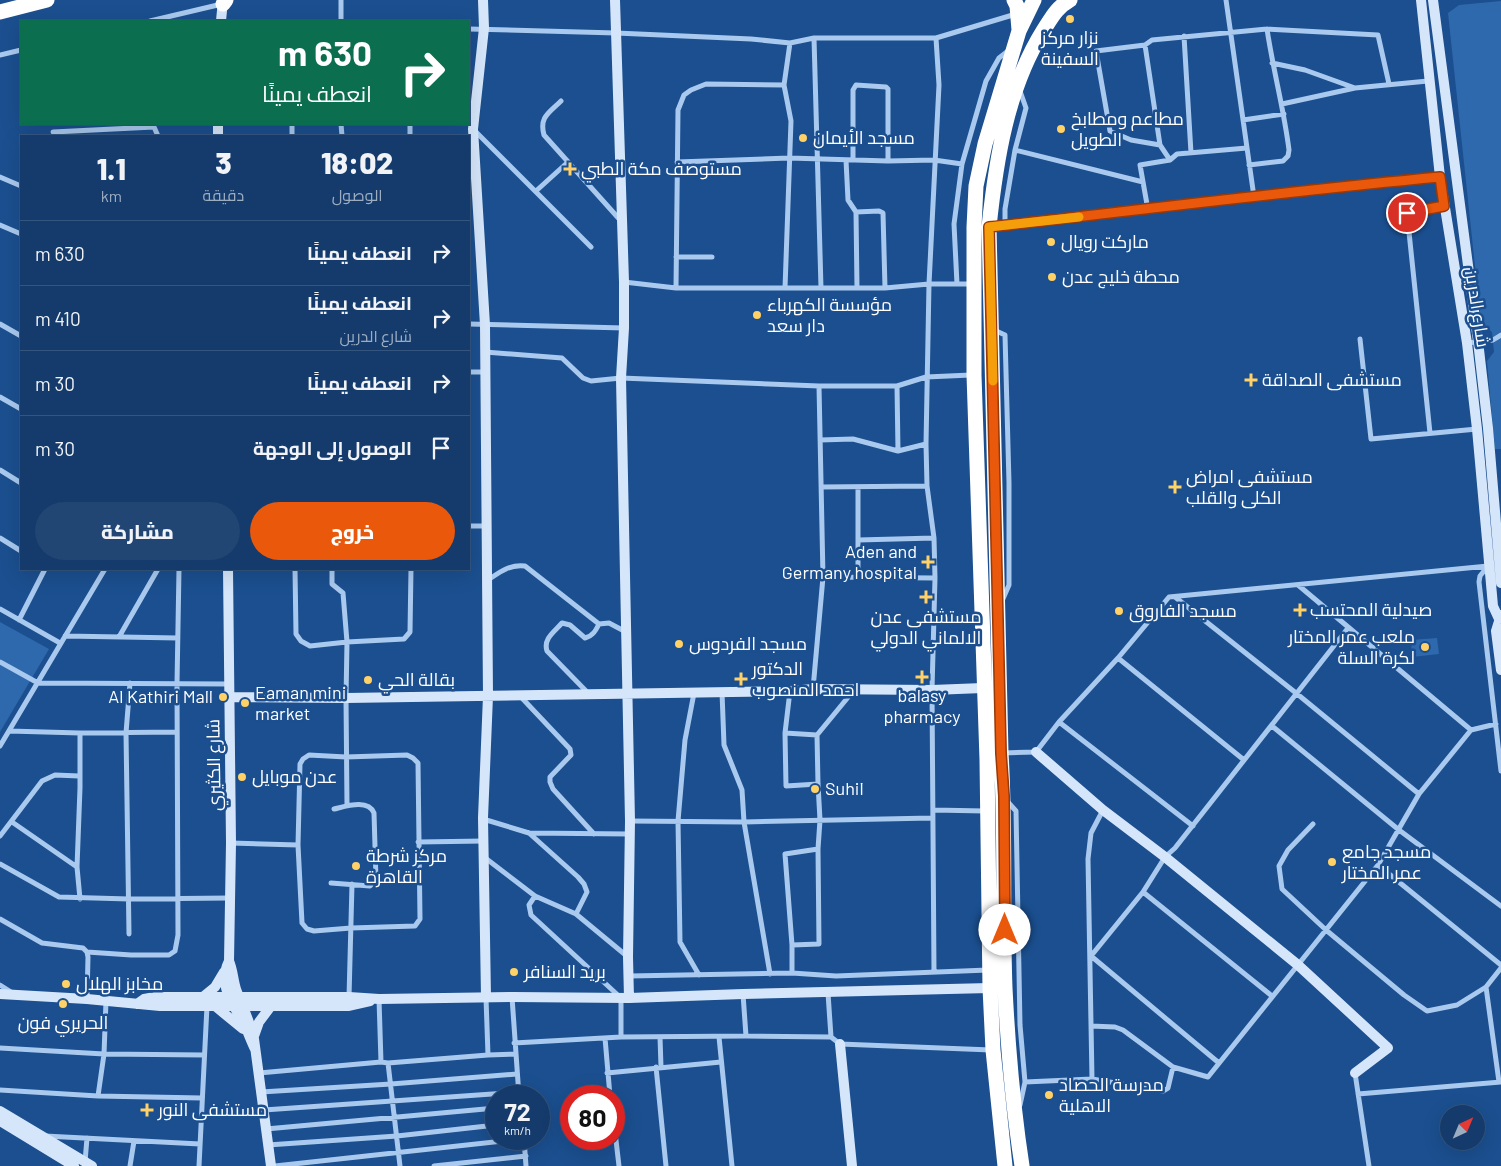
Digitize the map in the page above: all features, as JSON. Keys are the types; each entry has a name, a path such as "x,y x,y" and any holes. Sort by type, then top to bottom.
{"highway":[{"path":"0,12 47,0"},
{"path":"1022,1166 1016,1122 1003,1068 993,1050 990,988 987,760 983,688 973,284 976,186 985,144 1016,38 1034,0"},
{"path":"1005,1166 1003,1068 1005,987 1004,796 1001,753 989,227 1000,146 1018,84 1036,43 1059,6 1070,0"},
{"path":"1016,7 1016,38"}],"street":[{"path":"341,0 341,20"},
{"path":"484,0 484,28 473,129 472,175 485,325 488,696 483,857 488,1055"},
{"path":"615,0 624,282 621,378 630,821 629,976 621,1037"},
{"path":"1226,0 1254,197"},
{"name":"شارع الدرين","path":"1420,0 1444,206 1467,342 1494,565 1501,583"},
{"name":"شارع الدرين","path":"1433,0 1488,428 1494,565 1493,606 1500,617 1496,631 1501,670"},
{"path":"154,20 224,1 221,20"},
{"path":"470,29 616,33 752,39 790,43 814,38 936,38 1016,7"},
{"path":"1250,165 1284,161 1288,156 1289,150 1284,114 1272,63 1267,29"},
{"path":"1160,146 1131,140 1110,131 1096,51 1145,45 1152,40 1267,29 1378,36 1389,84"},
{"path":"1184,36 1191,153"},
{"path":"814,38 821,288"},
{"path":"934,972 932,690 935,578 934,538 927,486 926,378 934,160 939,86 936,38"},
{"path":"957,284 954,224 962,164 986,82 999,58 1016,38"},
{"path":"786,288 791,121 784,85 790,43"},
{"path":"1145,45 1160,146 1170,160"},
{"path":"0,55 20,50"},
{"path":"1272,63 1305,70 1354,88"},
{"path":"1282,104 1354,88 1428,81"},
{"path":"676,288 678,110 684,95 706,84 784,85"},
{"path":"1005,225 1005,209 1015,150 1026,108 1018,84"},
{"path":"853,160 852,90 856,85 886,86 888,88 888,161"},
{"path":"561,101 544,119 542,127 544,135 622,222"},
{"path":"1243,120 1284,114"},
{"path":"53,132 154,128 158,135"},
{"path":"473,129 591,247"},
{"path":"1148,210 1140,165 1170,160 1177,154 1247,148"},
{"path":"1015,150 1143,182"},
{"path":"678,162 789,158 888,161 934,160 962,164"},
{"path":"846,160 848,200 856,212 857,288"},
{"path":"536,192 568,162"},
{"path":"0,177 20,186"},
{"path":"989,227 1148,210 1313,189 1440,177"},
{"path":"1430,433 1407,213 1444,206"},
{"path":"856,212 879,211 883,214 885,288"},
{"path":"0,225 20,234"},
{"path":"676,257 712,257"},
{"path":"624,282 676,288 885,288 929,284 973,284"},
{"path":"0,324 20,335"},
{"path":"470,324 624,328"},
{"path":"1467,342 1493,340 1501,335"},
{"path":"1360,339 1371,439 1488,428"},
{"path":"485,352 562,358 582,378 591,381 621,378 819,386 897,386 926,378 974,375"},
{"path":"470,372 485,372"},
{"path":"813,689 823,576 819,386"},
{"path":"897,386 898,451"},
{"path":"0,397 20,408"},
{"path":"820,440 853,439 898,451 926,444"},
{"path":"0,470 20,482"},
{"path":"821,488 927,486"},
{"path":"858,487 858,577"},
{"path":"470,526 487,526"},
{"path":"0,538 20,550"},
{"path":"858,540 934,538"},
{"path":"1036,752 1059,722 1118,658 1169,597 1494,565"},
{"path":"1494,565 1480,576 1479,582 1501,771"},
{"path":"487,580 510,566 525,566 599,624 609,623 626,632"},
{"path":"19,620 44,570"},
{"path":"0,746 104,570"},
{"path":"119,636 157,570"},
{"path":"0,918 42,943 82,948 87,952 131,955 172,954 175,951 178,935 177,684 179,570"},
{"name":"شارع الكثيري","path":"228,570 231,843 227,966 224,983 228,996"},
{"path":"295,570 296,634 301,641 310,646 404,639 410,632 411,570"},
{"path":"332,570 332,584 343,594 347,642 347,806"},
{"path":"823,576 935,578"},
{"path":"1298,585 1471,730"},
{"path":"1175,597 1419,794"},
{"path":"0,609 60,643"},
{"path":"589,694 547,651 545,644 547,639 562,623 570,625 585,638 594,632 599,624"},
{"path":"1091,956 1143,892 1165,857 1193,826 1348,628"},
{"path":"64,636 178,638"},
{"path":"1118,658 1244,760"},
{"path":"0,662 38,683 229,684"},
{"path":"129,934 130,899 126,733 130,683"},
{"path":"229,697 346,698 790,691 813,689 932,690 983,688"},
{"path":"792,945 819,944 818,849 820,820 817,735 854,690"},
{"path":"790,691 785,733 786,786 818,784"},
{"path":"694,692 685,740 678,821 680,942 699,975"},
{"path":"722,692 724,745 742,790 744,822 770,974"},
{"path":"520,695 570,749 571,755 550,777 550,782 553,789 594,834"},
{"path":"1059,722 1193,826"},
{"path":"1091,1026 1123,1030 1173,1067 1208,1077 1378,866 1419,794 1471,730 1496,724"},
{"path":"1272,726 1398,830 1501,906"},
{"path":"9,731 80,733 177,732"},
{"path":"80,733 77,867 80,899"},
{"path":"785,733 817,735"},
{"path":"1001,753 1036,752 1103,810 1165,857 1298,965 1388,1048 1355,1073 1369,1166"},
{"path":"309,755 346,757 407,755 413,758 418,763 418,842 419,923 415,926 314,931 307,929 302,923 298,846 300,764 303,759 309,755"},
{"path":"0,836 42,781 54,775 79,776"},
{"path":"1004,796 1016,811 1020,1025 1025,1082 1016,1122"},
{"path":"331,883 370,886 376,880 374,813 372,808 366,804 334,809"},
{"path":"933,810 987,811"},
{"path":"1092,1079 1088,859 1091,833 1103,810"},
{"path":"483,818 529,833 629,834"},
{"path":"630,821 744,822 932,818"},
{"path":"12,822 77,867"},
{"path":"1313,824 1288,850 1279,866 1282,889 1326,930 1404,995 1427,1011 1457,1006 1486,987 1501,966 1378,866"},
{"path":"529,833 584,884 587,892 576,914"},
{"path":"418,842 484,841"},
{"path":"231,843 298,846"},
{"path":"792,973 792,945 785,854 818,849"},
{"path":"483,857 534,896 576,914 628,957"},
{"path":"0,864 59,897 80,899 230,898"},
{"path":"349,996 352,884"},
{"path":"1143,892 1272,996"},
{"path":"534,896 529,905 531,915 625,998"},
{"path":"87,952 87,999"},
{"path":"1091,956 1219,1063"},
{"path":"198,1166 208,1003 227,966"},
{"name":"شارع الكثيري","path":"227,966 252,1040 259,1073 271,1166"},
{"path":"629,976 792,973 836,976 990,970"},
{"path":"0,985 13,994"},
{"path":"1358,1094 1500,1082 1486,987"},
{"path":"0,994 136,1004 144,999 155,997 208,1003 239,1003 349,996 378,999 486,997 625,998 990,988"},
{"path":"828,993 831,1037"},
{"path":"744,994 746,1036"},
{"path":"208,1003 228,996 239,1003 271,1006 348,1006 378,999"},
{"path":"512,997 518,1085"},
{"path":"378,999 381,1062"},
{"path":"98,1096 104,1054 106,1001"},
{"path":"208,1003 252,1040 258,1022 271,1006"},
{"path":"514,1043 621,1037 831,1037 840,1044 993,1050"},
{"path":"660,1037 659,1067 666,1166"},
{"path":"719,1037 732,1166"},
{"path":"605,1038 609,1085"},
{"path":"840,1044 852,1166"},
{"path":"0,1048 104,1054 204,1054"},
{"path":"259,1073 381,1062 515,1054"},
{"path":"608,1073 721,1062"},
{"path":"388,1063 400,1166"},
{"path":"1025,1082 1092,1079 1162,1091 1168,1088 1173,1067"},
{"path":"261,1092 517,1074"},
{"path":"0,1090 98,1096 202,1098"},
{"path":"264,1110 485,1096"},
{"path":"266,1129 485,1109"},
{"path":"0,1111 89,1164"},
{"path":"0,1121 74,1166"},
{"path":"268,1146 397,1136 485,1126"},
{"path":"41,1136 200,1144"},
{"path":"87,1138 89,1164"},
{"path":"130,1166 134,1140"},
{"path":"275,1166 485,1144"},
{"path":"525,1150 526,1166"},
{"path":"617,1150 619,1166"},
{"path":"434,1166 526,1156"}],"shaded area":[{"path":"1501,1 1501,449 1495,449 1487,361 1494,352 1492,332 1481,322 1448,13 1459,5"},
{"path":"0,622 49,649 0,732"},
{"name":"ملعب عمر المختار لكرة السلة","path":"1437,638 1439,654 1412,657 1411,640"}],"slow traffic":[{"path":"993,381 989,227 1079,217"}],"place":[{"name":"نزار مركز السفينة","path":"1070,19"},
{"name":"مطاعم ومطابخ الطويل","path":"1061,129"},
{"name":"مسجد الأيمان","path":"803,138"},
{"name":"مستوصف مكة الطبي","path":"570,169"},
{"name":"ماركت رويال","path":"1051,242"},
{"name":"محطة خليج عدن","path":"1052,277"},
{"name":"مؤسسة الكهرباء دار سعد","path":"757,315"},
{"name":"مستشفى الصداقة","path":"1251,380"},
{"name":"مستشفى امراض الكلى والقلب","path":"1175,487"},
{"name":"Aden and Germany hospital","path":"928,562"},
{"name":"مستشفى عدن الالماني الدولي","path":"926,597"},
{"name":"صيدلية المحتسب","path":"1300,610"},
{"name":"مسجد الفاروق","path":"1119,611"},
{"name":"مسجد الفردوس","path":"679,644"},
{"name":"ملعب عمر المختار لكرة السلة","path":"1425,647"},
{"name":"balasy pharmacy","path":"922,677"},
{"name":"الدكتور احمد المنصوب","path":"741,679"},
{"name":"بقالة الحي","path":"368,680"},
{"name":"Al Kathiri Mall","path":"223,697"},
{"name":"Eaman mini market","path":"245,703"},
{"name":"عدن موبايل","path":"242,777"},
{"name":"Suhil","path":"815,789"},
{"name":"مسجد جامع عمر المختار","path":"1332,862"},
{"name":"مركز شرطة القاهرة","path":"356,866"},
{"name":"بريد السنافر","path":"514,972"},
{"name":"مخابز الهلال","path":"66,984"},
{"name":"الحريري فون","path":"63,1004"},
{"name":"مدرسة الحصاد الاهلية","path":"1049,1095"},
{"name":"مستشفى النور","path":"147,1110"}],"route":[{"path":"1005,930 1004,796 1001,753 989,227 1201,204 1313,189 1440,177 1444,206 1407,213"}]}
